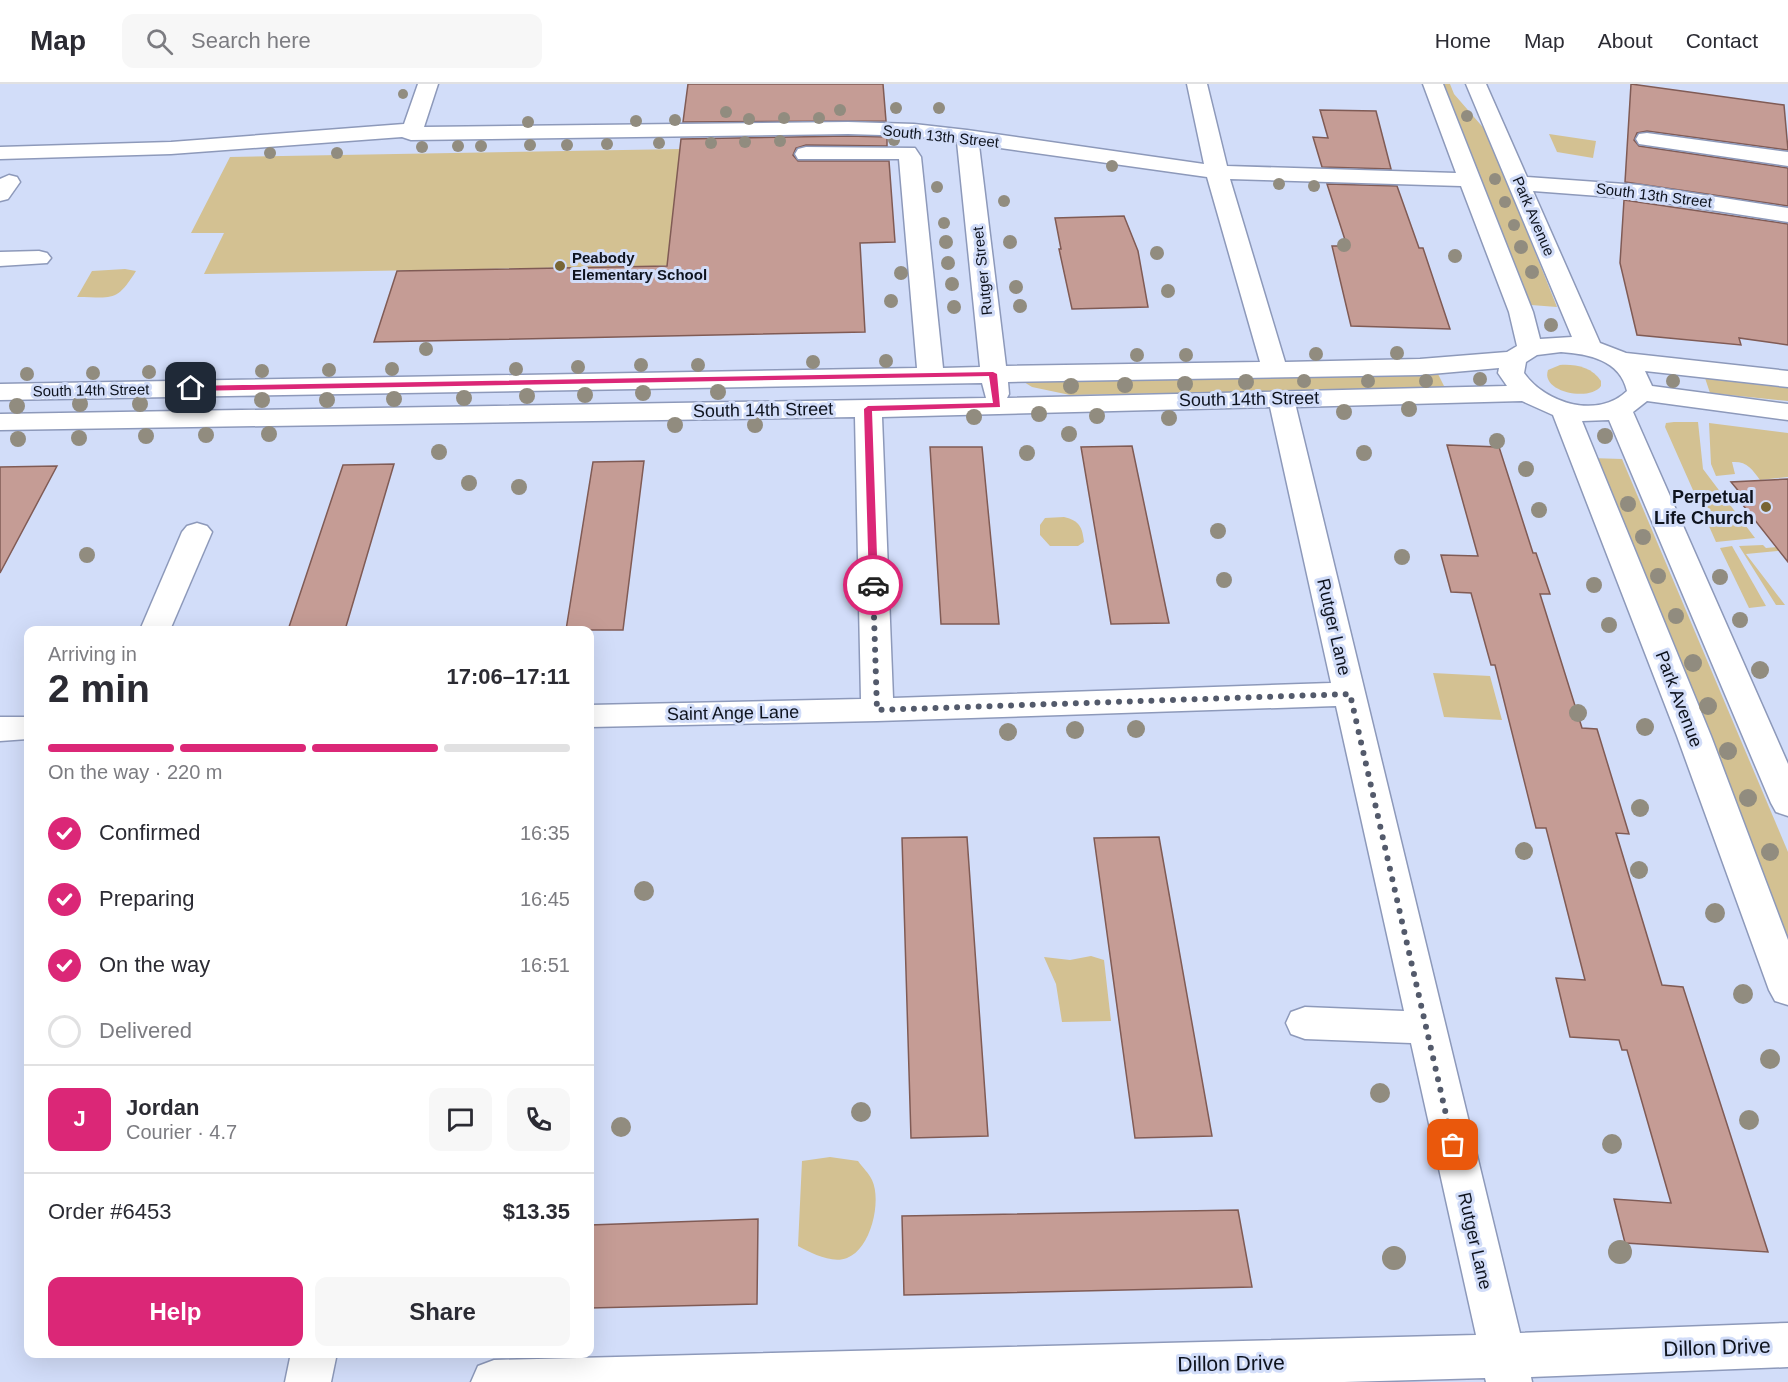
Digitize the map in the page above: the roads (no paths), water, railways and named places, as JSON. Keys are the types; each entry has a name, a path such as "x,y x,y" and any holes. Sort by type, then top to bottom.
{"street":[{"path":"412,132 428,84"},
{"name":"Rutger Lane","path":"1197,84 1217,172 1278,384 1505,1369"},
{"path":"1433,84 1521,312 1522,354 1511,373 1527,393 1565,411 1591,414 1630,401 1788,412"},
{"name":"Park Avenue","path":"1476,84 1589,348"},
{"name":"South 13th Street","path":"0,153 171,148 412,132 848,128 914,130 967,136 1217,172 1470,180"},
{"name":"Rutger Street","path":"967,136 997,405"},
{"path":"1647,139 1788,159"},
{"path":"806,154 907,153 910,157 931,375"},
{"name":"South 13th Street","path":"1520,183 1639,192 1788,214"},
{"path":"0,259 39,258"},
{"name":"South 14th Street","path":"0,422 868,409 997,405 1278,384 1522,354 1561,344 1589,348 1619,360"},
{"path":"1619,360 1788,379"},
{"path":"1619,360 1631,368 1640,381 1630,401 1780,766 1788,803"},
{"name":"South 14th Street","path":"0,392 993,374 1527,393"},
{"path":"868,409 877,710"},
{"name":"Park Avenue","path":"1565,411 1694,736 1788,990"},
{"path":"157,626 198,532"},
{"name":"Saint Ange Lane","path":"594,716 877,710 1350,694"},
{"path":"0,729 24,728"},
{"path":"1305,1023 1426,1028"},
{"name":"Dillon Drive","path":"494,1382 1505,1369 1788,1345"},
{"path":"308,1382 313,1358"}],"place":[{"name":"Peabody Elementary School","path":"560,266"},
{"name":"Perpetual Life Church","path":"1766,507"}]}
